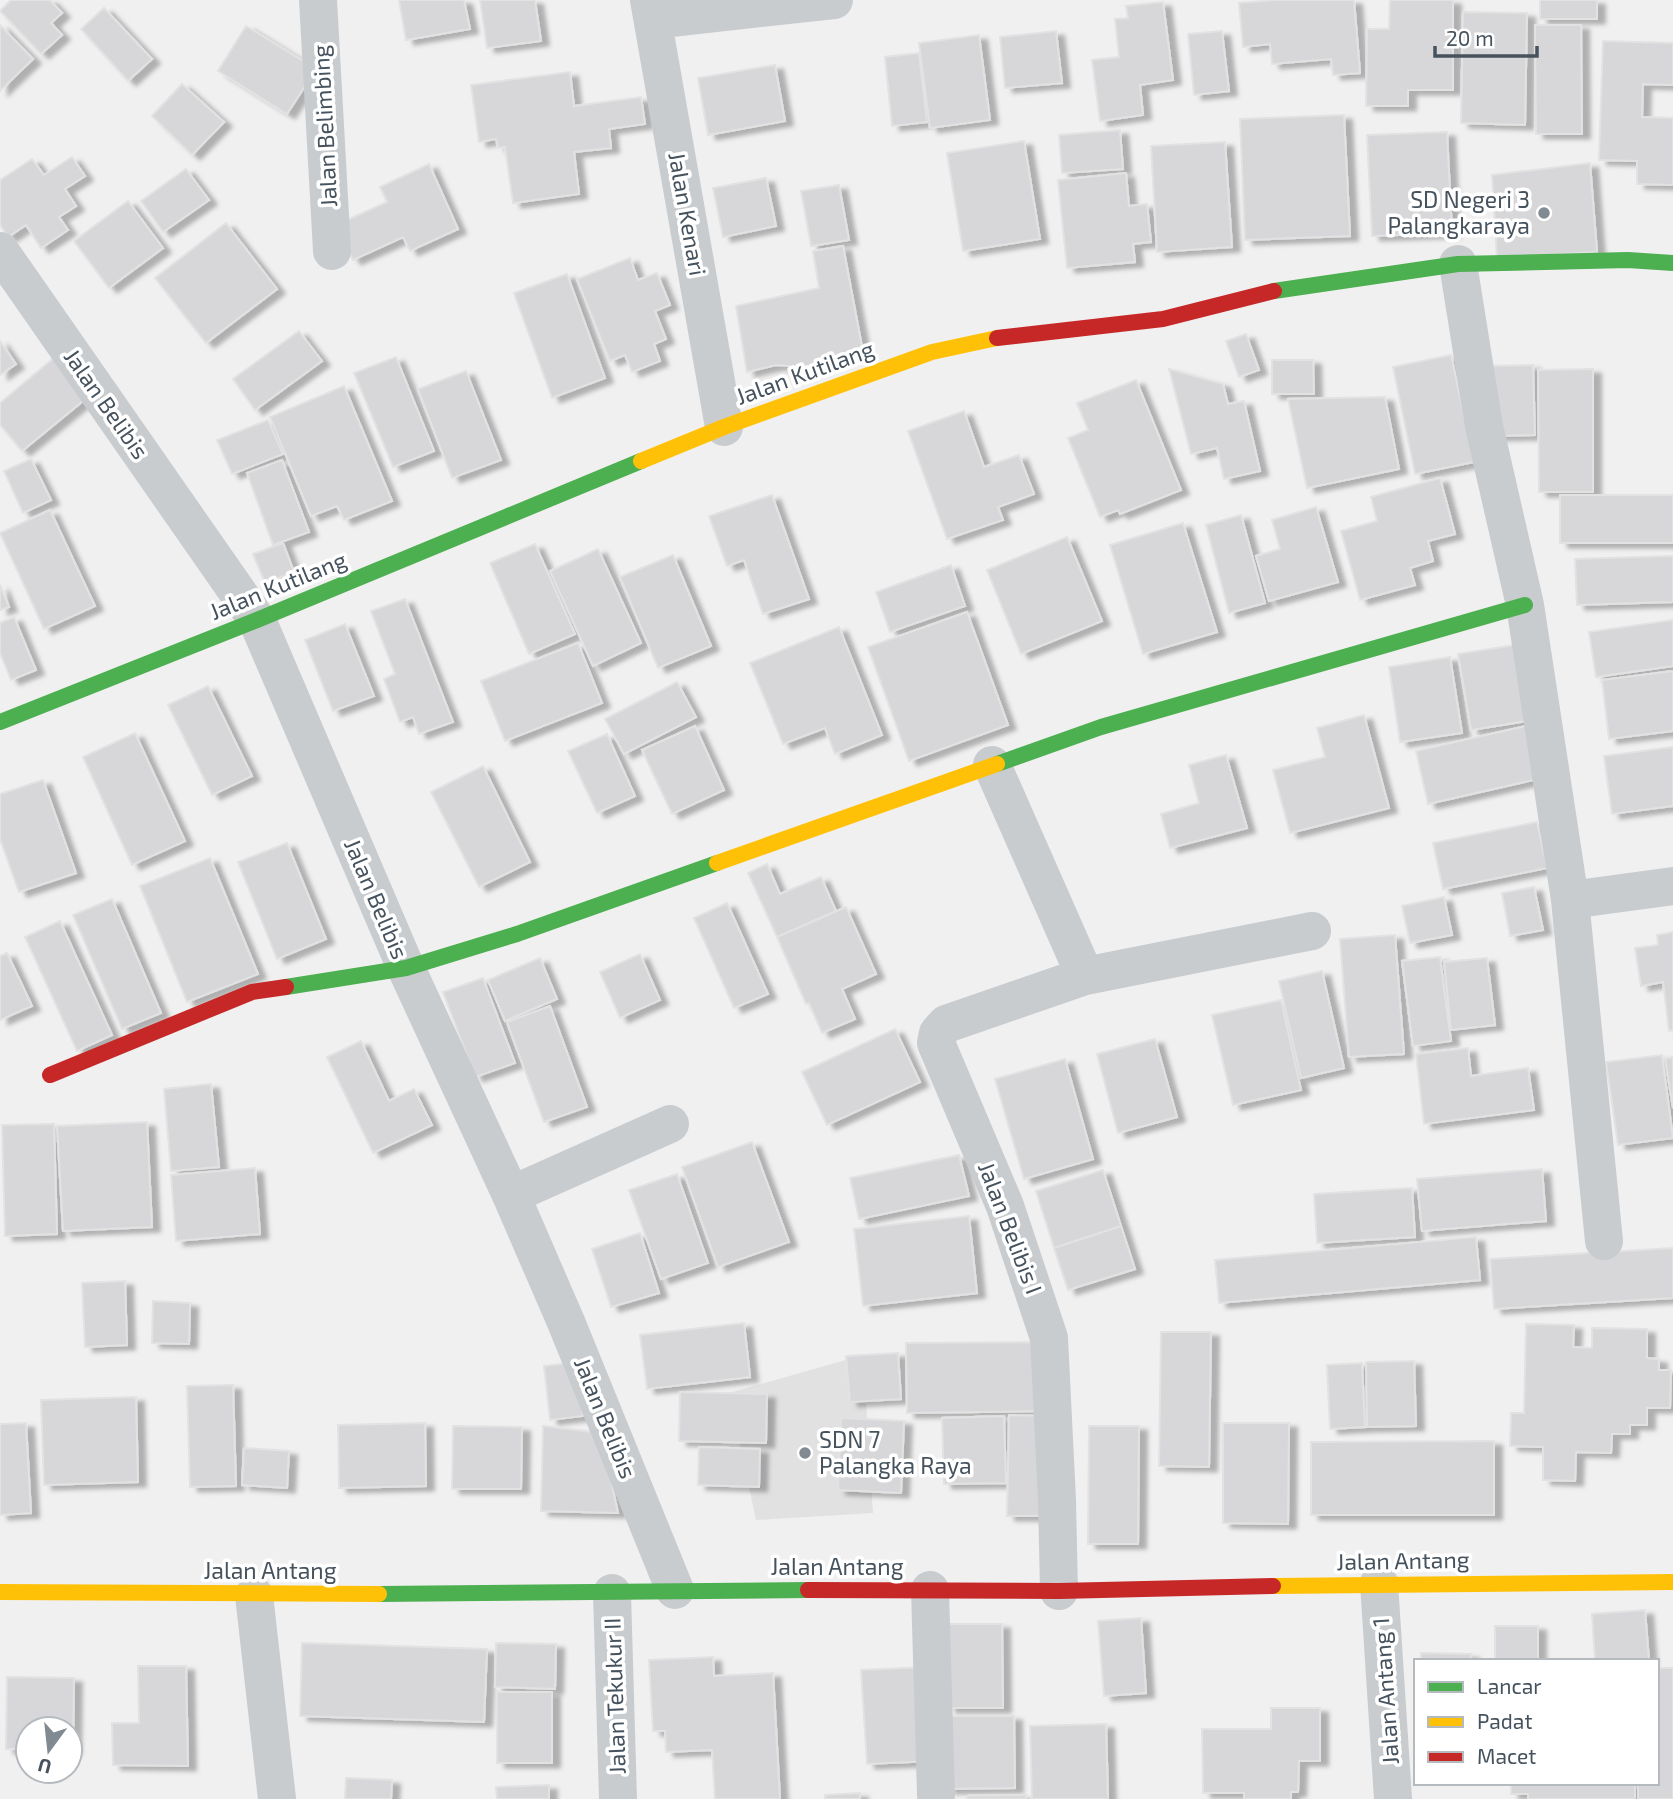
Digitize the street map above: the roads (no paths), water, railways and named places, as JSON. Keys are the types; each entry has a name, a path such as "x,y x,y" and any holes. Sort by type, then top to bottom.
{"street":[{"name":"Jalan Belimbing","path":"318,0 332,251"},
{"path":"651,10 834,0"},
{"name":"Jalan Kenari","path":"651,10 724,427"},
{"name":"Jalan Belibis","path":"0,253 257,620 406,968 511,1195 566,1322 675,1590"},
{"name":"Jalan Kutilang","path":"0,722 257,620 724,427 932,352 990,338 1163,319 1264,292 1458,264 1628,260 1673,263"},
{"path":"1458,264 1484,426 1525,605 1570,900 1604,1241"},
{"path":"50,1075 251,992 406,968 517,934 1101,727 1525,605"},
{"path":"992,765 1085,976"},
{"path":"1570,900 1673,886"},
{"name":"Jalan Belibis I","path":"1059,1591 1049,1338 1005,1206 936,1043 938,1032 946,1024 1085,976 1312,931"},
{"path":"511,1195 670,1124"},
{"name":"Jalan Antang","path":"0,1592 254,1595 612,1593 675,1590 1059,1591 1379,1583 1673,1582"},
{"name":"Jalan Antang 1","path":"1379,1583 1393,1799"},
{"path":"930,1590 936,1794"},
{"name":"Jalan Tekukur II","path":"612,1593 618,1799"},
{"path":"254,1595 277,1799"}],"place":[{"name":"SD Negeri 3 Palangkaraya","path":"1544,213"},
{"name":"SDN 7 Palangka Raya","path":"805,1453"}]}
